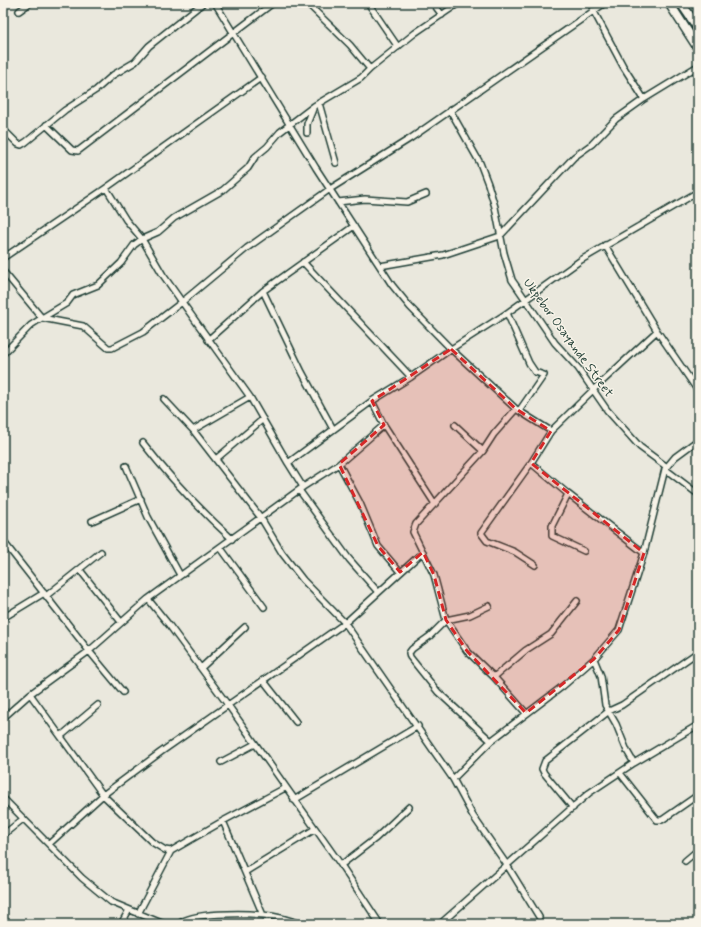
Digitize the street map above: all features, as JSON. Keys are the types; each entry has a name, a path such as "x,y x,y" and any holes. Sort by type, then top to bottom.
{"highway":[{"path":"669,3 698,48"},
{"path":"681,3 698,28"}],"street":[{"path":"19,11 30,3"},
{"path":"3,129 21,146 65,110 96,90 113,75 129,66 142,56 149,46 203,3"},
{"path":"216,3 338,202 400,297 450,349 518,410 551,431"},
{"path":"46,125 72,150 78,151 273,3"},
{"path":"307,3 350,45 370,69"},
{"path":"368,3 398,47"},
{"path":"433,3 442,15"},
{"path":"3,354 31,325 67,304 73,295 98,285 110,275 134,245 142,239 158,232 174,218 223,190 248,168 255,157 272,142 276,136 291,126 314,106 360,78 398,47 459,3"},
{"path":"3,271 42,318 83,326 108,348 112,348 143,332 247,248 330,189 411,138 605,3"},
{"path":"593,10 623,66 644,99"},
{"path":"380,266 443,255 500,236 574,157 602,135 616,119 644,99 698,66"},
{"path":"3,258 106,188 262,77"},
{"path":"319,103 336,163"},
{"path":"307,133 307,124 314,106"},
{"name":"Ukpebor Osayande Street","path":"450,110 480,163 495,207 500,236 512,280 555,343 578,368 606,410 640,447 698,494"},
{"path":"106,188 126,220 142,239 163,275 250,397 288,463 301,489 348,558 378,592"},
{"path":"288,463 372,401 507,313 581,260 698,192"},
{"path":"338,202 365,199 407,202 426,194"},
{"path":"208,340 263,291 354,226"},
{"path":"605,245 657,331 698,391"},
{"path":"303,262 411,377"},
{"path":"263,291 302,372 333,429"},
{"path":"507,313 529,363 535,372 544,375 518,410 494,434 483,451 414,528 413,532 434,575 446,620 467,651 494,677 526,713"},
{"path":"534,565 515,552 486,541 481,533 531,463 551,431 657,331"},
{"path":"193,430 250,397"},
{"path":"164,399 193,430 216,459 261,518 282,553 303,580 345,622 418,726 453,779 476,821 507,865 539,917"},
{"path":"372,401 384,425 435,504"},
{"path":"216,459 263,419"},
{"path":"3,718 30,694 89,651 148,599 301,489 339,464 384,425"},
{"path":"455,425 483,451"},
{"path":"453,779 491,741 563,686 594,659 619,630 644,553 666,468 675,457 698,440"},
{"path":"143,443 176,484 203,514 232,539"},
{"path":"531,463 644,553"},
{"path":"339,464 360,503 378,546 400,572"},
{"path":"126,466 148,517 180,575"},
{"path":"568,494 552,526 552,536 584,551"},
{"path":"92,521 141,499"},
{"path":"3,541 123,692"},
{"path":"220,547 264,607"},
{"path":"3,618 45,595 80,570 101,552"},
{"path":"49,844 103,796 161,752 345,622 423,552"},
{"path":"80,570 122,622"},
{"path":"148,599 228,705 285,788 341,865 380,924"},
{"path":"494,677 526,650 552,634 577,601"},
{"path":"489,606 470,615 446,620 430,636 412,649 409,653 410,657 438,692 491,741"},
{"path":"201,668 245,627"},
{"path":"574,808 544,773 542,764 609,710 622,705 698,652"},
{"path":"594,659 601,676 605,705 609,710 627,751 634,763"},
{"path":"263,680 296,722"},
{"path":"30,694 103,796 152,842 165,850 171,851"},
{"path":"61,736 98,705"},
{"path":"441,924 574,808 589,793 634,763 698,725"},
{"path":"294,800 418,726"},
{"path":"221,762 255,744"},
{"path":"620,773 656,820 662,820 698,795"},
{"path":"138,914 171,851 223,820 285,788"},
{"path":"3,798 82,878 111,902 164,924"},
{"path":"341,865 376,838 409,807"},
{"path":"3,835 23,819"},
{"path":"223,820 263,915"},
{"path":"245,872 315,829"},
{"path":"685,861 698,850"},
{"path":"121,924 129,910"},
{"path":"179,924 186,919 197,917 263,915 299,924"}],"highlighted area":[{"path":"451,349 516,409 551,431 531,463 644,553 619,630 594,659 526,713 467,651 446,620 434,575 423,552 400,572 378,546 339,464 384,425 372,401"}]}
